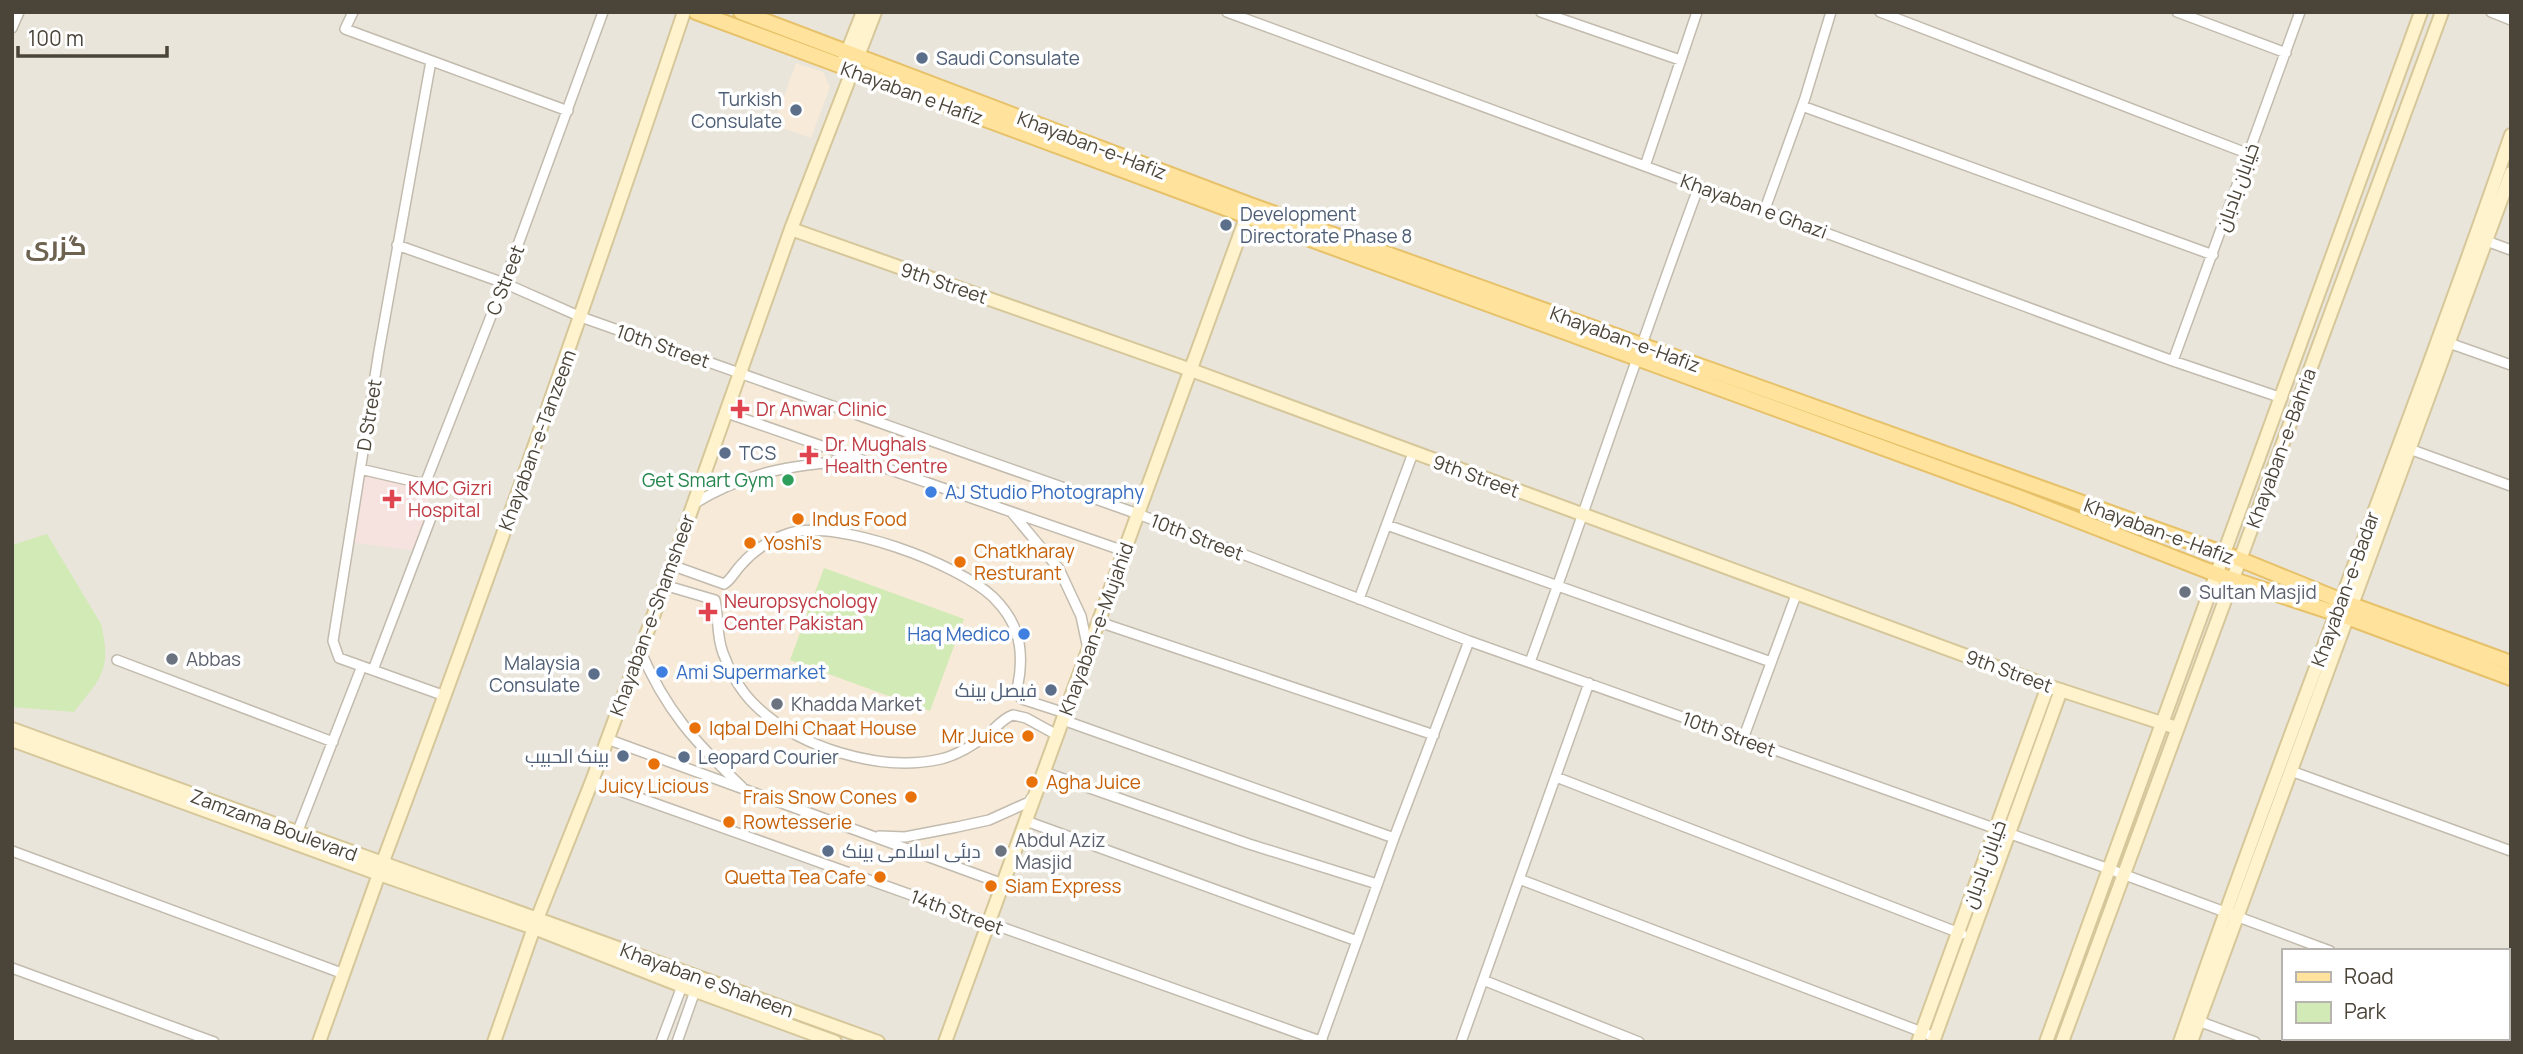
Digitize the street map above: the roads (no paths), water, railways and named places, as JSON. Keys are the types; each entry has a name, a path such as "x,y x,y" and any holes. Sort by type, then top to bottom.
{"main road":[{"name":"Khayaban-e-Tanzeem","path":"319,1042 581,317 684,12"},
{"name":"Khayaban e Hafiz","path":"696,12 850,62 1249,211"},
{"path":"741,12 850,62"},
{"path":"850,62 863,12"},
{"path":"850,62 874,12"},
{"name":"Khayaban-e-Bahria","path":"2046,1042 2421,12"},
{"name":"Khayaban-e-Bahria","path":"2062,1042 2442,12"},
{"name":"Khayaban-e-Shamsheer","path":"494,1042 535,923 592,781 741,374 850,62"},
{"path":"2379,128 2397,135"},
{"name":"Khayaban-e-Badar","path":"2404,447 2449,343 2511,136"},
{"name":"Khayaban-e-Badar","path":"2180,1042 2193,1019 2232,915 2481,239 2511,173"},
{"name":"Khayaban-e-Hafiz","path":"1249,211 1638,351 2239,559 2343,609 2511,678"},
{"name":"Khayaban-e-Mujahid","path":"945,1042 1249,211"},
{"name":"9th Street","path":"791,229 1191,370 1796,595 2055,688 2177,728"},
{"name":"Khayaban-e-Hafiz","path":"1638,351 2216,574 2343,609 2511,663"},
{"name":"Khayaban-e-Badar","path":"2232,915 2291,771 2343,609"},
{"name":"خیابان بادبان","path":"1934,1039 1972,936 2003,833 2055,688"},
{"name":"Zamzama Boulevard","path":"12,729 297,833 380,869"},
{"name":"Zamzama Boulevard","path":"12,740 535,923"},
{"name":"خیابان بادبان","path":"1919,1037 1958,933 2003,833"},
{"name":"Khayaban e Shaheen","path":"535,923 811,1038 835,1042"},
{"name":"Khayaban e Shaheen","path":"535,923 878,1042"},
{"name":"Khayaban-e-Badar","path":"2191,1042 2193,1019"}],"street":[{"path":"12,28 19,12"},
{"path":"353,12 345,29 568,111"},
{"name":"C Street","path":"360,469 425,484 504,283 603,12"},
{"name":"Khayaban e Ghazi","path":"1227,12 2173,361 2282,398"},
{"path":"1541,12 1680,60"},
{"path":"1645,166 1698,12"},
{"path":"1765,209 1832,12"},
{"path":"1880,12 2249,154"},
{"path":"2177,12 2286,53"},
{"name":"خیابان بادبان","path":"2173,361 2300,12"},
{"path":"2491,12 2511,20"},
{"name":"D Street","path":"431,61 397,245 333,640 339,659 445,696"},
{"path":"1802,106 2213,255"},
{"path":"1530,662 1583,516 1638,351 1699,186"},
{"path":"2481,239 2511,250"},
{"name":"10th Street","path":"397,245 504,283 581,317 1138,514 1469,641 2109,869 2325,949"},
{"path":"2449,343 2511,365"},
{"path":"726,413 1124,551"},
{"path":"2404,447 2511,486"},
{"path":"1359,599 1413,453"},
{"path":"692,505 740,480 792,466 861,460"},
{"path":"1011,512 1059,569 1081,616 1088,650"},
{"path":"373,670 432,515"},
{"path":"1387,525 1771,662"},
{"path":"671,565 726,584 748,557 773,540 813,529 858,534 892,546 952,571 992,596 1006,612 1016,632 1020,651 1018,695 1022,699 1394,838"},
{"path":"686,592 693,573"},
{"path":"664,585 715,600 717,630 723,653 752,702 788,729 832,751 882,762 942,759 976,742 1013,715 1026,718 1057,735"},
{"path":"1743,738 1796,595"},
{"path":"1099,622 1434,735"},
{"path":"1322,1041 1377,884 1469,641"},
{"path":"640,650 652,678 683,727 699,746 747,791"},
{"path":"117,660 333,742"},
{"path":"297,833 362,666"},
{"path":"1461,1042 1589,683"},
{"path":"1026,718 1033,703"},
{"path":"607,739 1003,884"},
{"path":"2291,771 2511,851"},
{"path":"867,835 905,837 989,820 1029,802 1043,775 1377,884"},
{"path":"1556,777 1958,933 1972,936"},
{"name":"14th Street","path":"592,781 1322,1041"},
{"path":"1026,821 1357,941"},
{"path":"12,851 344,974"},
{"path":"1519,879 1919,1037 1934,1039"},
{"path":"12,968 214,1042"},
{"path":"1483,981 1639,1042"},
{"path":"662,1042 681,986"},
{"path":"677,1042 695,991"},
{"path":"2193,1019 2255,1042"}],"place":[{"name":"Saudi Consulate","path":"922,58"},
{"name":"Turkish Consulate","path":"796,110"},
{"name":"Development Directorate Phase 8","path":"1226,225"},
{"name":"Dr Anwar Clinic","path":"740,409"},
{"name":"TCS","path":"725,453"},
{"name":"Dr. Mughals Health Centre","path":"809,455"},
{"name":"Get Smart Gym","path":"788,480"},
{"name":"AJ Studio Photography","path":"931,492"},
{"name":"KMC Gizri Hospital","path":"392,499"},
{"name":"Indus Food","path":"798,519"},
{"name":"Yoshi's","path":"750,543"},
{"name":"Chatkharay Resturant","path":"960,562"},
{"name":"Sultan Masjid","path":"2185,592"},
{"name":"Neuropsychology Center Pakistan","path":"708,612"},
{"name":"Haq Medico","path":"1024,634"},
{"name":"Abbas","path":"172,659"},
{"name":"Ami Supermarket","path":"662,672"},
{"name":"Malaysia Consulate","path":"594,674"},
{"name":"فیصل بینک","path":"1051,690"},
{"name":"Khadda Market","path":"777,704"},
{"name":"Iqbal Delhi Chaat House","path":"695,728"},
{"name":"Mr Juice","path":"1028,736"},
{"name":"بينک الحبيب","path":"623,756"},
{"name":"Leopard Courier","path":"684,757"},
{"name":"Juicy Licious","path":"654,764"},
{"name":"Agha Juice","path":"1032,782"},
{"name":"Frais Snow Cones","path":"911,797"},
{"name":"Rowtesserie","path":"729,822"},
{"name":"دبئی اسلامی بینک","path":"828,851"},
{"name":"Abdul Aziz Masjid","path":"1001,851"},
{"name":"Quetta Tea Cafe","path":"880,877"},
{"name":"Siam Express","path":"991,886"}],"district":[{"name":"گزری","path":"56,246"}]}
